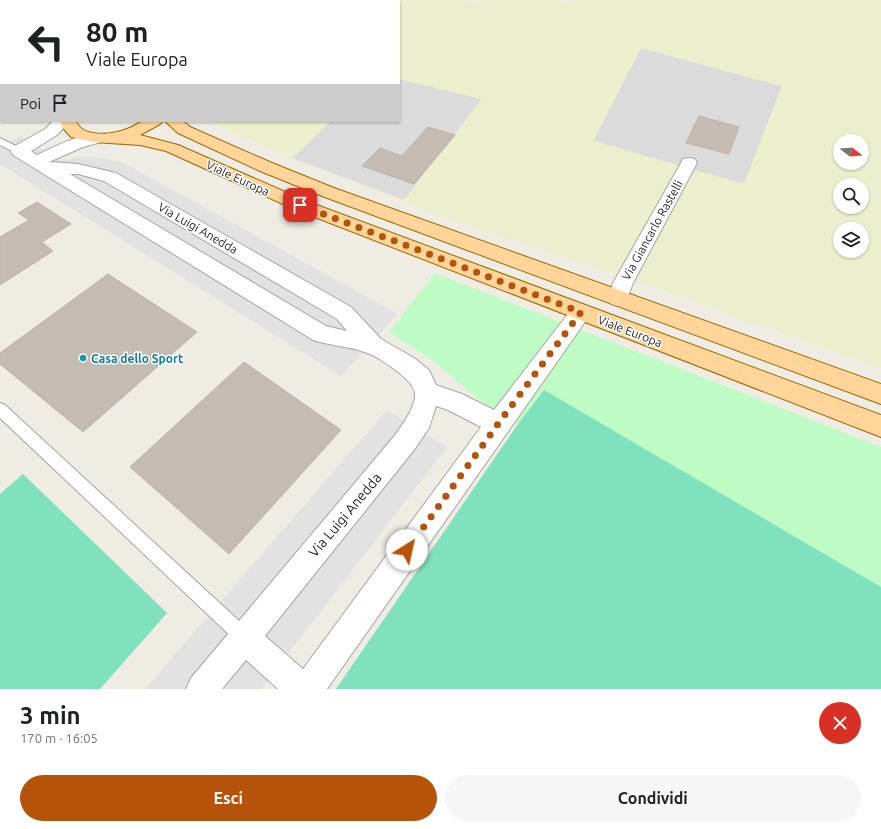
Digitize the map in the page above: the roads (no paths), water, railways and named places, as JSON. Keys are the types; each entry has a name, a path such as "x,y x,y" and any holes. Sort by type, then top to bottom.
{"main road":[{"name":"Viale Europa","path":"68,122 70,128 85,136 140,140 172,148 272,193 881,426"},
{"name":"Viale Europa","path":"104,138 130,134 153,122"},
{"name":"Viale Europa","path":"174,122 184,130 296,179 881,394"}],"street":[{"path":"19,151 51,132 61,122"},
{"path":"42,164 78,144 104,138"},
{"name":"Via Luigi Anedda","path":"19,151 321,334 373,346 406,365 421,378 427,394 420,420 405,442 202,689"},
{"name":"Via Luigi Anedda","path":"42,164 78,169 110,177 344,313 373,346"},
{"name":"Via Giancarlo Rastelli","path":"618,298 623,283 689,164"},
{"path":"308,689 498,424 581,312"},
{"path":"427,394 454,401 498,424"},
{"path":"244,637 301,689"}],"lane":[{"path":"0,140 19,151"},
{"path":"0,410 244,637"}],"place":[{"name":"Casa dello Sport","path":"83,358"}]}
